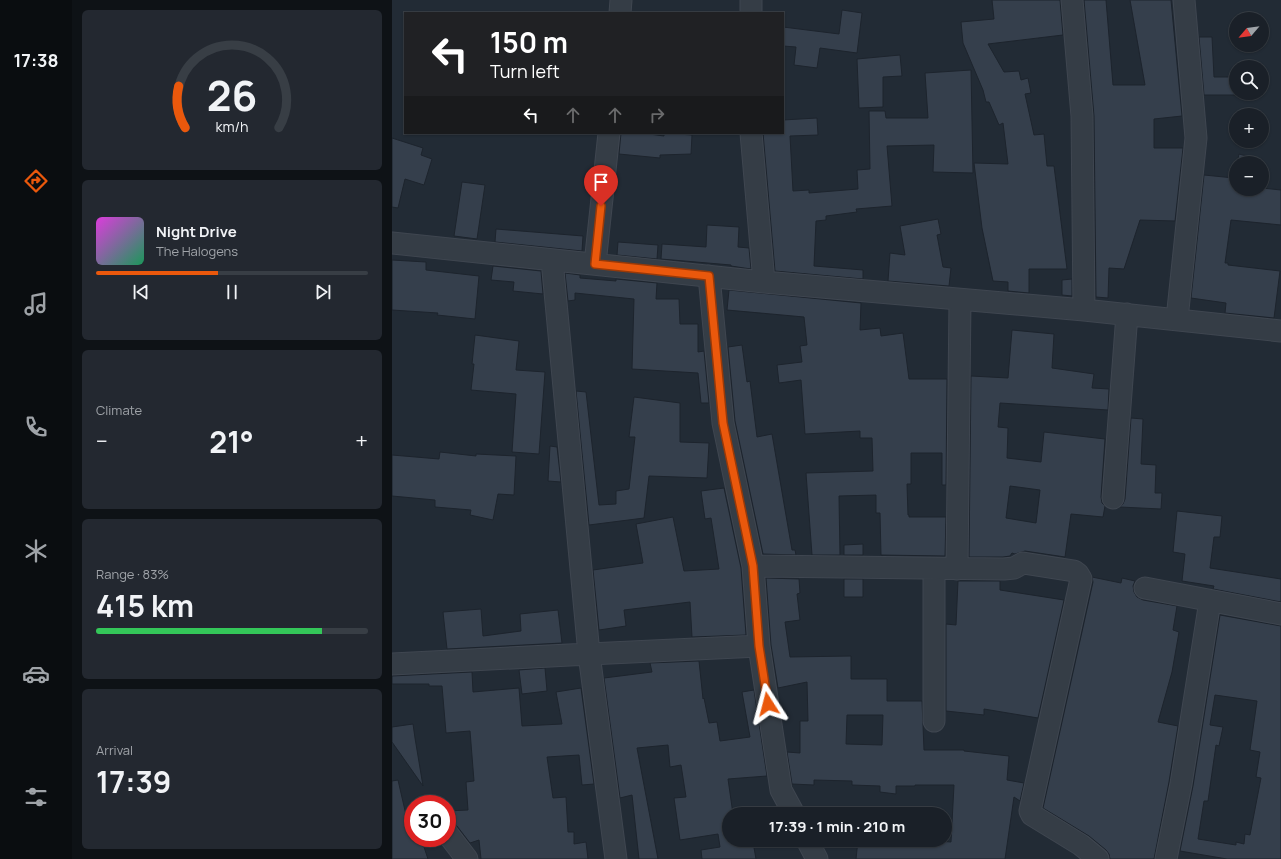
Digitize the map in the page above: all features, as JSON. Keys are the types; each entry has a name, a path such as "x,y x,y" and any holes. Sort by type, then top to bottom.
{"street":[{"path":"620,12 621,0"},
{"path":"751,0 751,12"},
{"path":"1072,0 1082,116 1084,310"},
{"path":"1177,319 1196,138 1184,0"},
{"path":"595,264 609,134"},
{"path":"751,134 764,282"},
{"path":"392,244 764,282 1127,314 1281,331"},
{"path":"552,260 589,654 616,859"},
{"path":"709,276 723,423 753,566 759,646 781,790 790,807"},
{"path":"957,569 960,300"},
{"path":"1112,498 1127,314"},
{"path":"753,566 1004,569 1014,568 1023,563 1074,571 1078,574 1081,579 1030,811 1032,815 1081,846 1098,859"},
{"path":"934,568 934,721"},
{"path":"1145,588 1281,614"},
{"path":"1166,859 1182,784 1210,601"},
{"path":"392,664 759,646"},
{"path":"456,845 466,859"},
{"path":"811,847 817,859"}],"building":[{"path":"992,0 1060,0 1063,35 988,44 1004,72 1019,71 1021,80 1028,78 1031,93 1025,94 1034,135 1044,134 1047,166 1054,166 1067,269 1029,269 1029,293 1008,291 1008,282 993,281 982,228 974,163 1008,164 1003,123 999,125 989,102 986,102 983,90 963,43 961,22 994,19"},
{"path":"1084,0 1106,0 1113,85 1145,85 1130,0 1171,0 1182,116 1154,119 1154,148 1183,148 1175,221 1140,220 1124,269 1109,268 1108,298 1096,297 1094,116"},
{"path":"842,10 862,13 857,53 820,48 817,68 794,65 796,47 784,46 784,27 839,34"},
{"path":"1199,37 1212,37 1214,77 1229,77 1229,95 1204,95"},
{"path":"900,55 902,76 883,77 883,107 859,108 857,59"},
{"path":"971,70 973,173 933,172 934,145 887,146 892,206 856,209 857,212 826,216 826,220 816,221 814,266 863,270 863,279 775,271 763,134 784,134 784,120 817,118 818,135 790,136 793,191 809,190 809,193 858,189 857,170 870,169 869,111 885,111 886,118 928,118 925,73"},
{"path":"621,134 649,134 664,136 664,134 692,135 691,154 660,155 660,158 619,154"},
{"path":"392,138 423,148 421,155 432,159 424,185 405,179 398,208 392,207"},
{"path":"1204,175 1229,178 1229,196 1269,196 1269,189 1281,190 1281,225 1231,220 1225,263 1228,263 1228,265 1280,271 1274,318 1225,313 1226,303 1191,298"},
{"path":"462,182 485,185 477,239 454,236"},
{"path":"938,219 941,234 937,235 943,267 951,268 949,286 888,281 890,253 905,255 900,226"},
{"path":"707,225 739,227 738,247 749,248 751,269 731,265 661,259 662,244 706,247"},
{"path":"496,229 583,236 582,251 495,242"},
{"path":"618,242 658,245 657,259 617,255"},
{"path":"392,260 426,262 426,270 479,276 475,319 437,315 438,313 392,310"},
{"path":"493,266 541,271 543,294 513,291 514,282 491,280"},
{"path":"565,273 580,275 580,278 616,281 616,279 657,283 656,299 679,299 680,324 698,324 698,352 704,351 709,403 701,403 698,373 632,369 634,299 575,293 575,300 568,301"},
{"path":"1072,279 1072,296 1062,295 1062,280"},
{"path":"729,290 861,303 860,330 880,328 881,336 903,333 909,379 947,379 946,485 942,485 942,453 911,453 911,484 907,484 909,517 946,517 945,556 881,555 880,513 876,513 876,495 839,496 840,555 812,555 806,473 873,471 872,438 860,438 860,431 805,434 801,380 779,383 777,365 802,362 800,346 807,345 804,317 727,310"},
{"path":"1012,330 1054,334 1052,368 1094,374 1092,388 1109,389 1108,410 1000,403 998,427 1008,428 1007,458 1041,462 1044,432 1105,439 1101,497 1102,503 1105,506 1103,517 1071,514 1065,557 1025,551 1015,554 1012,553 1010,556 1003,557 969,557 971,376 1008,378","holes":["1010,486 1040,490 1036,523 1006,518"]},
{"path":"475,335 519,341 516,370 545,372 539,454 512,452 516,394 471,390"},
{"path":"742,345 747,382 750,381 757,437 772,434 792,550 795,550 796,555 763,554 735,421 728,347"},
{"path":"576,391 586,392 599,505 616,504 616,491 629,489 635,437 629,437 634,397 680,403 680,442 709,443 707,478 649,476 644,518 589,525"},
{"path":"1131,418 1143,419 1141,464 1156,465 1155,493 1162,493 1161,509 1120,507 1125,499"},
{"path":"550,446 557,447 561,482 548,481"},
{"path":"440,452 476,456 476,454 516,456 514,495 498,494 493,520 470,515 471,510 435,507 435,500 392,496 392,455 439,459"},
{"path":"724,488 741,568 746,635 692,637 690,602 624,610 626,626 599,630 593,570 643,563 636,524 673,517 684,571 719,569 711,518 705,519 701,491"},
{"path":"1177,511 1222,516 1220,537 1214,537 1210,568 1281,579 1281,602 1213,589 1214,586 1182,581 1185,554 1173,552"},
{"path":"863,544 863,555 844,555 844,545"},
{"path":"1092,577 1121,583 1122,578 1135,581 1133,586 1137,597 1143,600 1177,606 1173,630 1179,632 1172,672 1158,722 1178,726 1154,859 1110,859 1106,850 1089,836 1043,808 1093,582"},
{"path":"766,578 799,579 800,593 797,594 800,620 785,622 790,657 851,656 851,679 887,679 887,701 922,701 924,750 964,750 1009,756 1007,780 1024,783 1020,801 1014,797 1005,859 856,859 857,847 952,847 954,785 896,786 896,794 880,792 880,786 852,785 852,781 814,780 814,785 792,784 787,752 800,753 800,721 808,721 807,682 778,688 771,645","holes":["847,715 883,715 882,745 846,744"]},
{"path":"844,579 863,579 863,597 844,597"},
{"path":"958,581 1000,581 1000,590 1064,600 1038,718 984,709 984,715 946,711 946,624 956,625"},
{"path":"481,609 483,636 521,631 520,614 558,610 562,643 447,649 443,612"},
{"path":"1220,615 1281,626 1281,859 1227,859 1180,851 1193,786","holes":["1215,695 1257,701 1250,750 1260,752 1256,777 1261,778 1250,835 1245,834 1244,844 1236,842 1236,845 1198,839 1204,801 1208,801 1216,745 1219,746 1223,727 1210,725"]},
{"path":"699,661 703,699 704,698 709,723 717,722 720,741 750,737 742,692 754,690 767,776 728,779 732,807 722,807 722,847 754,847 756,859 702,859 701,850 720,847 718,834 680,840 674,798 686,797 681,765 670,767 668,745 637,748 658,859 639,859 632,795 620,798 604,678 652,672 650,663"},
{"path":"545,668 547,691 522,694 519,670"},
{"path":"472,672 473,692 519,688 522,726 562,724 556,692 581,688 594,784 582,785 579,755 547,757 553,798 566,797 568,832 574,832 574,844 586,842 588,859 481,859 479,840 470,843 456,825 456,811 468,810 466,782 474,781 470,731 446,733 442,686 429,686 429,684 392,684 392,676"},
{"path":"413,724 423,786 392,742 392,727"},
{"path":"398,780 404,806 404,847 424,847 428,859 392,859 392,781"}],"route":[{"path":"601,206 595,264 709,276 723,423 753,566 759,646 768,704"}]}
